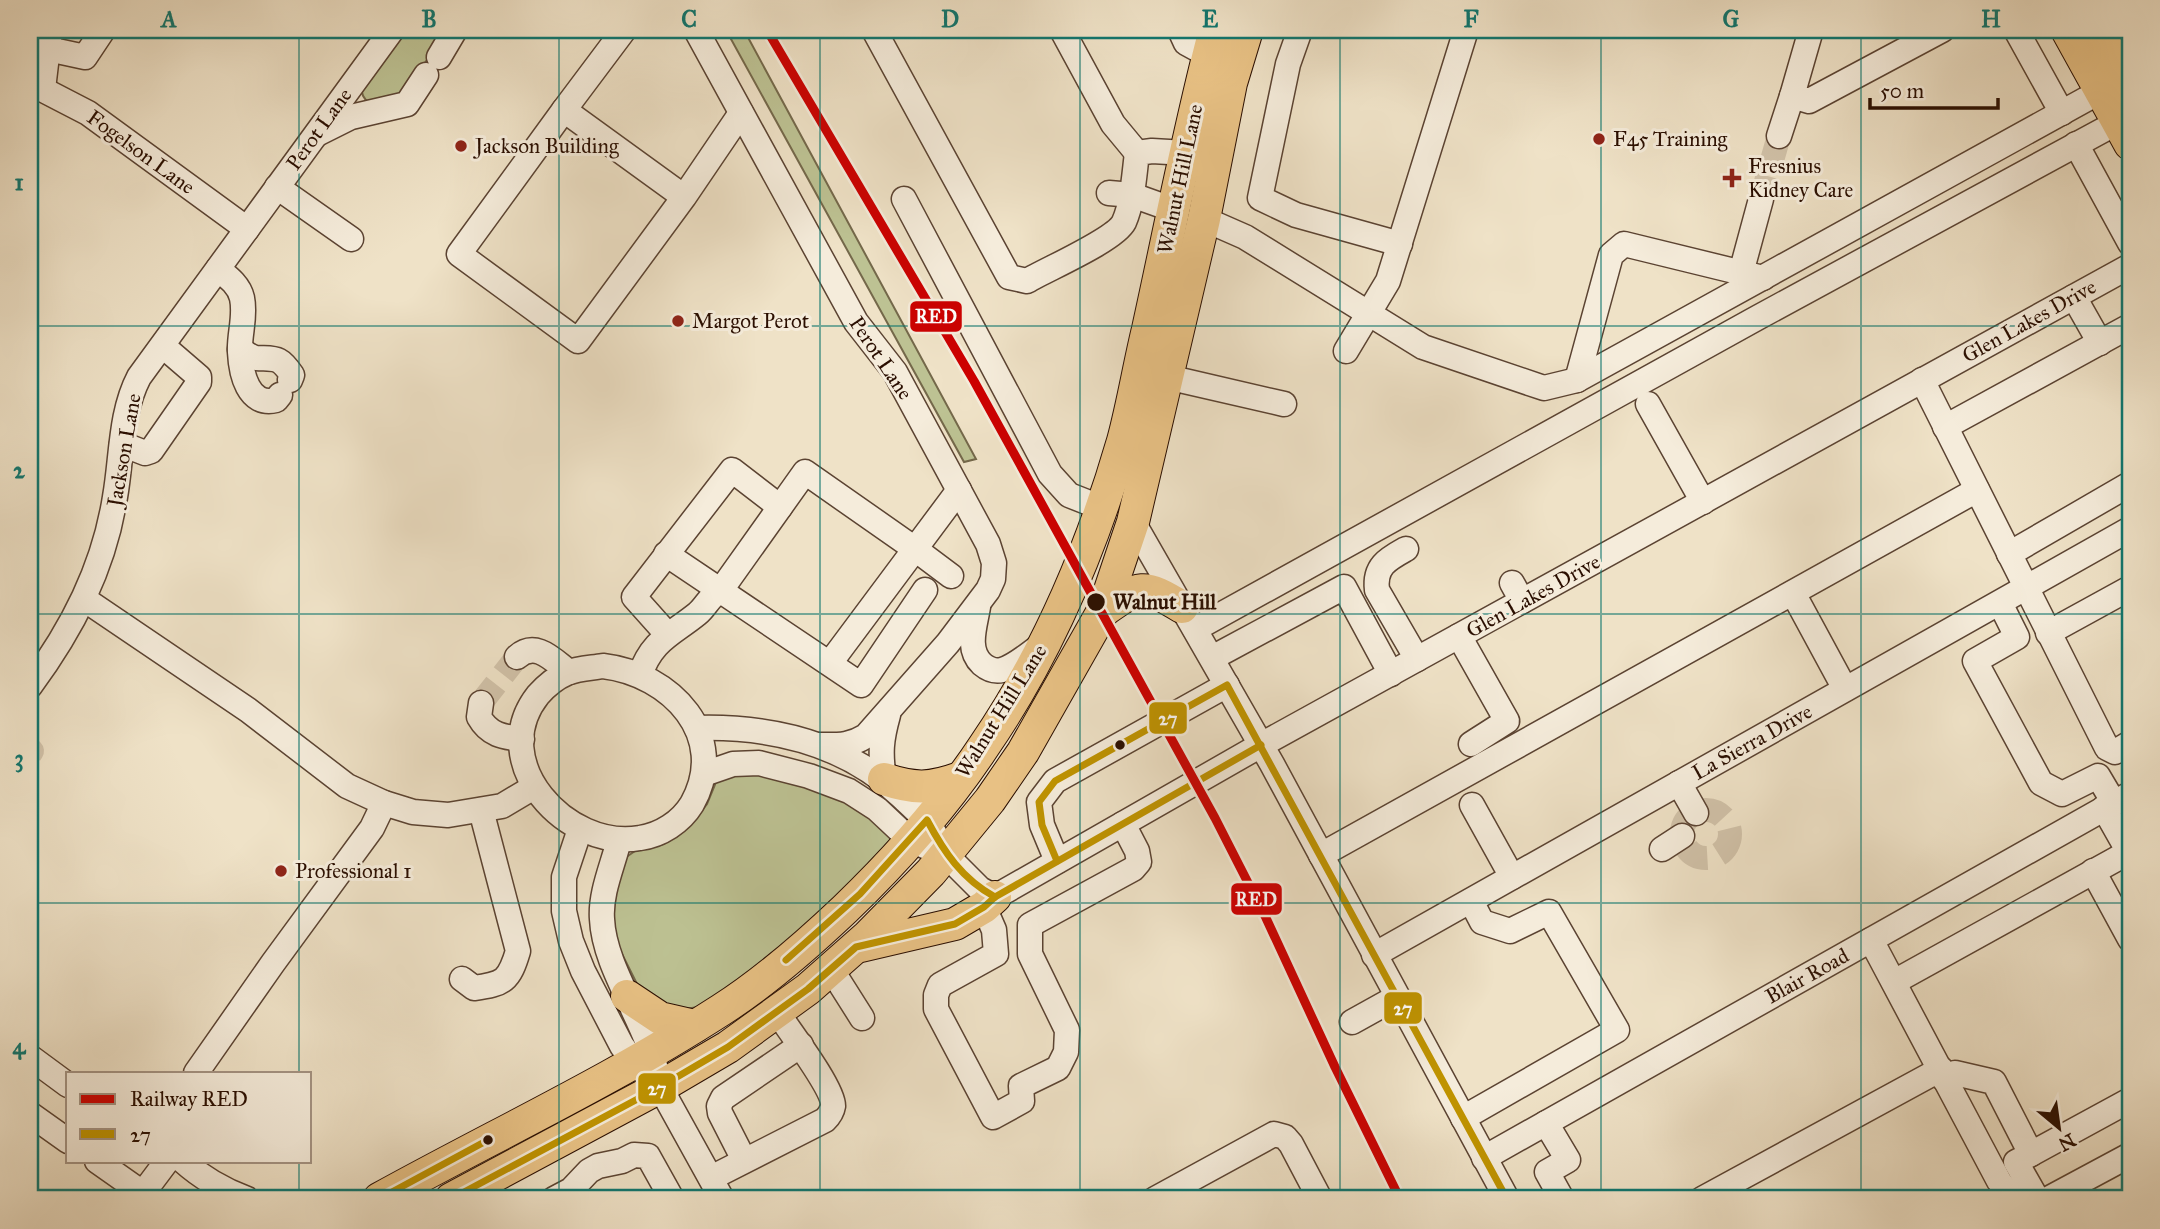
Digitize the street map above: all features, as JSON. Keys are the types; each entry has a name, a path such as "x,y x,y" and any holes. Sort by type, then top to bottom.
{"highway":[{"path":"2094,30 2099,118"}],"main road":[{"name":"Walnut Hill Lane","path":"451,1199 660,1087 727,1047 777,1012 831,969 902,903 946,856 1023,752 1103,611 1133,522 1204,219 1231,83 1247,30"},
{"path":"2067,30 2099,118"},
{"name":"Walnut Hill Lane","path":"379,1199 643,1057 723,1009 817,936 865,890 919,830 960,778 996,727 1044,643 1086,551 1102,508 1124,437 1211,43"},
{"path":"1174,210 1204,219"},
{"path":"1124,437 1128,486 1125,504 1133,522"},
{"path":"1103,611 1128,594 1139,590 1155,590 1189,618"},
{"path":"884,779 908,787 925,787 960,778"},
{"path":"856,947 955,923 990,902"},
{"path":"627,996 660,1018 695,1026"}],"street":[{"path":"36,86 49,40 85,57 103,30"},
{"name":"Perot Lane","path":"247,229 392,30"},
{"path":"313,135 351,117 407,104 455,30"},
{"path":"624,30 459,254 578,341 684,197 741,113"},
{"name":"Perot Lane","path":"696,30 856,322 895,372 988,544 993,563 993,579 948,643 889,710"},
{"path":"874,30 933,121 1009,277 1027,281 1044,262 1085,241 1107,238 1123,225 1121,194 1137,153"},
{"path":"1062,30 1113,124 1137,153"},
{"path":"1180,30 1185,43 1211,43"},
{"path":"1300,30 1288,64 1260,198 1296,215 1400,244"},
{"path":"1346,351 1388,281 1466,30"},
{"path":"1779,136 1811,30"},
{"path":"1792,96 1809,101 1942,30"},
{"path":"2017,30 2099,118 2130,243"},
{"path":"352,84 361,103 370,112"},
{"name":"Fogelson Lane","path":"36,86 88,113 247,229"},
{"path":"564,110 684,197"},
{"path":"1204,219 1245,236 1423,347 1545,388 1577,380 1752,276 2099,118"},
{"path":"1189,618 2099,118"},
{"path":"1137,153 1186,153"},
{"path":"277,187 351,239"},
{"path":"1121,194 1174,210"},
{"path":"1752,276 1761,199"},
{"path":"904,200 1050,474 1069,495 1102,508"},
{"name":"Jackson Lane","path":"30,686 85,599 102,556 116,496 116,435 133,388 247,229"},
{"path":"1577,380 1611,255 1624,244 1752,276"},
{"name":"Glen Lakes Drive","path":"990,902 1261,745 1459,636 1517,592 1703,502 2130,266"},
{"path":"218,269 235,284 242,297 244,312 240,356 246,385 256,397 268,402 276,400 292,375 285,364 275,358 240,356"},
{"path":"2074,297 2100,343"},
{"path":"1945,427 2130,326"},
{"path":"116,435 145,453 151,451 199,382 199,377 163,345"},
{"path":"1167,377 1284,404"},
{"path":"1922,380 2107,748 2115,752 2130,743"},
{"path":"1648,404 1703,502"},
{"path":"667,634 634,597 732,470 780,507"},
{"path":"640,675 645,660 667,634 699,612 714,593 720,590 805,472 951,576"},
{"path":"2009,554 2130,484"},
{"path":"830,663 959,490"},
{"path":"1321,855 1977,490"},
{"path":"1133,522 1261,745 1507,1199"},
{"name":"La Sierra Drive","path":"1374,956 2130,529"},
{"path":"1406,549 1384,562 1378,570 1376,581 1377,590 1417,659"},
{"path":"666,554 861,685 925,590"},
{"path":"1212,658 1344,587 1391,674"},
{"path":"2048,633 2130,588"},
{"path":"1793,593 1844,690"},
{"path":"85,599 248,710 347,786 384,803 413,812 448,815 502,806 534,787"},
{"path":"979,602 972,647 985,667 993,671 1002,670 1044,643"},
{"path":"2000,603 2017,637 1975,661 2041,783 2062,794 2078,823"},
{"path":"1967,621 1987,654"},
{"path":"1459,636 1507,721 1471,744"},
{"path":"517,657 520,653 540,650 569,672"},
{"path":"604,666 640,675 673,697 688,713 697,728 704,752 704,774 698,793 687,811 674,824 642,838 619,840 580,829 547,805 534,787 523,757 524,723 530,706 554,679 569,672 604,666"},
{"path":"1058,861 1042,825 1038,802 1055,781 1227,685"},
{"path":"481,703 479,717 490,731 504,737 522,739"},
{"path":"820,745 854,744 866,736 889,710"},
{"path":"889,710 881,738 880,758 884,779 919,830 981,889 990,902 996,954 940,985 936,995 936,1009 993,1116 1022,1101 1021,1086 1058,1068 1066,1052 1067,1030 1030,954 1030,925"},
{"path":"697,728 764,730 820,745 884,779"},
{"path":"704,774 745,762 809,775 849,791 919,830"},
{"path":"1894,982 2130,853 2116,802 2098,776 2062,794"},
{"path":"1679,783 1696,813"},
{"name":"Blair Road","path":"1485,1158 2116,802"},
{"path":"197,1072 372,828 384,803"},
{"path":"1472,805 1512,877"},
{"path":"462,979 474,988 499,984 511,973 518,951 500,911 481,810"},
{"path":"996,943 1133,869 1139,862 1137,851 1124,824"},
{"path":"580,829 564,877 564,911 571,940 622,1046 643,1057"},
{"path":"619,840 601,917 605,941 627,996 643,1057 717,1189 744,1160 777,1146 825,1120 831,1113 832,1099 801,1045 777,1012"},
{"path":"2093,871 2130,939"},
{"path":"1463,1118 1617,1030 1549,912 1510,931 1482,922 1471,901"},
{"path":"1871,940 1999,1181 2013,1199"},
{"path":"831,969 862,1018"},
{"path":"1352,1022 1397,997"},
{"path":"744,1160 719,1106 723,1098 801,1045"},
{"path":"30,1057 66,1084"},
{"path":"1702,1199 1747,1184 1942,1074 1955,1073 1994,1082 2031,1154"},
{"path":"2037,1199 2017,1162 2130,1100"},
{"path":"30,1114 66,1140"},
{"path":"1546,1124 1568,1160 1547,1172 1562,1199"},
{"path":"1155,1199 1275,1134 1285,1137 1291,1143 1320,1199"},
{"path":"554,1199 571,1190 589,1171 598,1166 622,1161 634,1155 648,1156 672,1199"},
{"path":"2048,1199 2130,1155"},
{"path":"98,1162 147,1196 166,1162"},
{"path":"184,1162 199,1175 236,1197"}],"green space":[{"path":"405,30 446,30 400,97 369,102 363,96 361,87"},
{"path":"726,30 744,30 976,459 964,462"},
{"path":"725,774 768,774 835,796 873,816 900,840 759,969 698,1007 673,1011 643,996 617,944 612,917 614,897 625,858 635,851 664,844 689,827 707,804 716,782"}],"tunnel":[{"path":"1761,199 1779,136"},
{"path":"481,703 517,657"},
{"path":"30,749 30,754"},
{"path":"1706,810 1723,817 1730,834 1723,851 1706,858 1689,851 1682,834 1689,817 1706,810"}],"rail line":[{"name":"RED","path":"767,30 974,381 1215,818 1266,918 1400,1199"}],"transit line":[{"name":"27","path":"1057,861 1042,825 1039,802 1055,781 1227,685 1507,1199"},
{"name":"27","path":"451,1199 660,1087 728,1047 808,989 856,947 955,924 984,907 995,897 1261,745"},
{"name":"27","path":"786,960 860,894 927,820 955,864 973,882 995,897"},
{"name":"27","path":"379,1199 488,1140"}],"place":[{"name":"F45 Training","path":"1599,139"},
{"name":"Jackson Building","path":"461,146"},
{"name":"Fresnius Kidney Care","path":"1732,178"},
{"name":"Margot Perot","path":"678,321"},
{"name":"Walnut Hill","path":"1096,602"},
{"name":"Professional 1","path":"281,871"}]}
